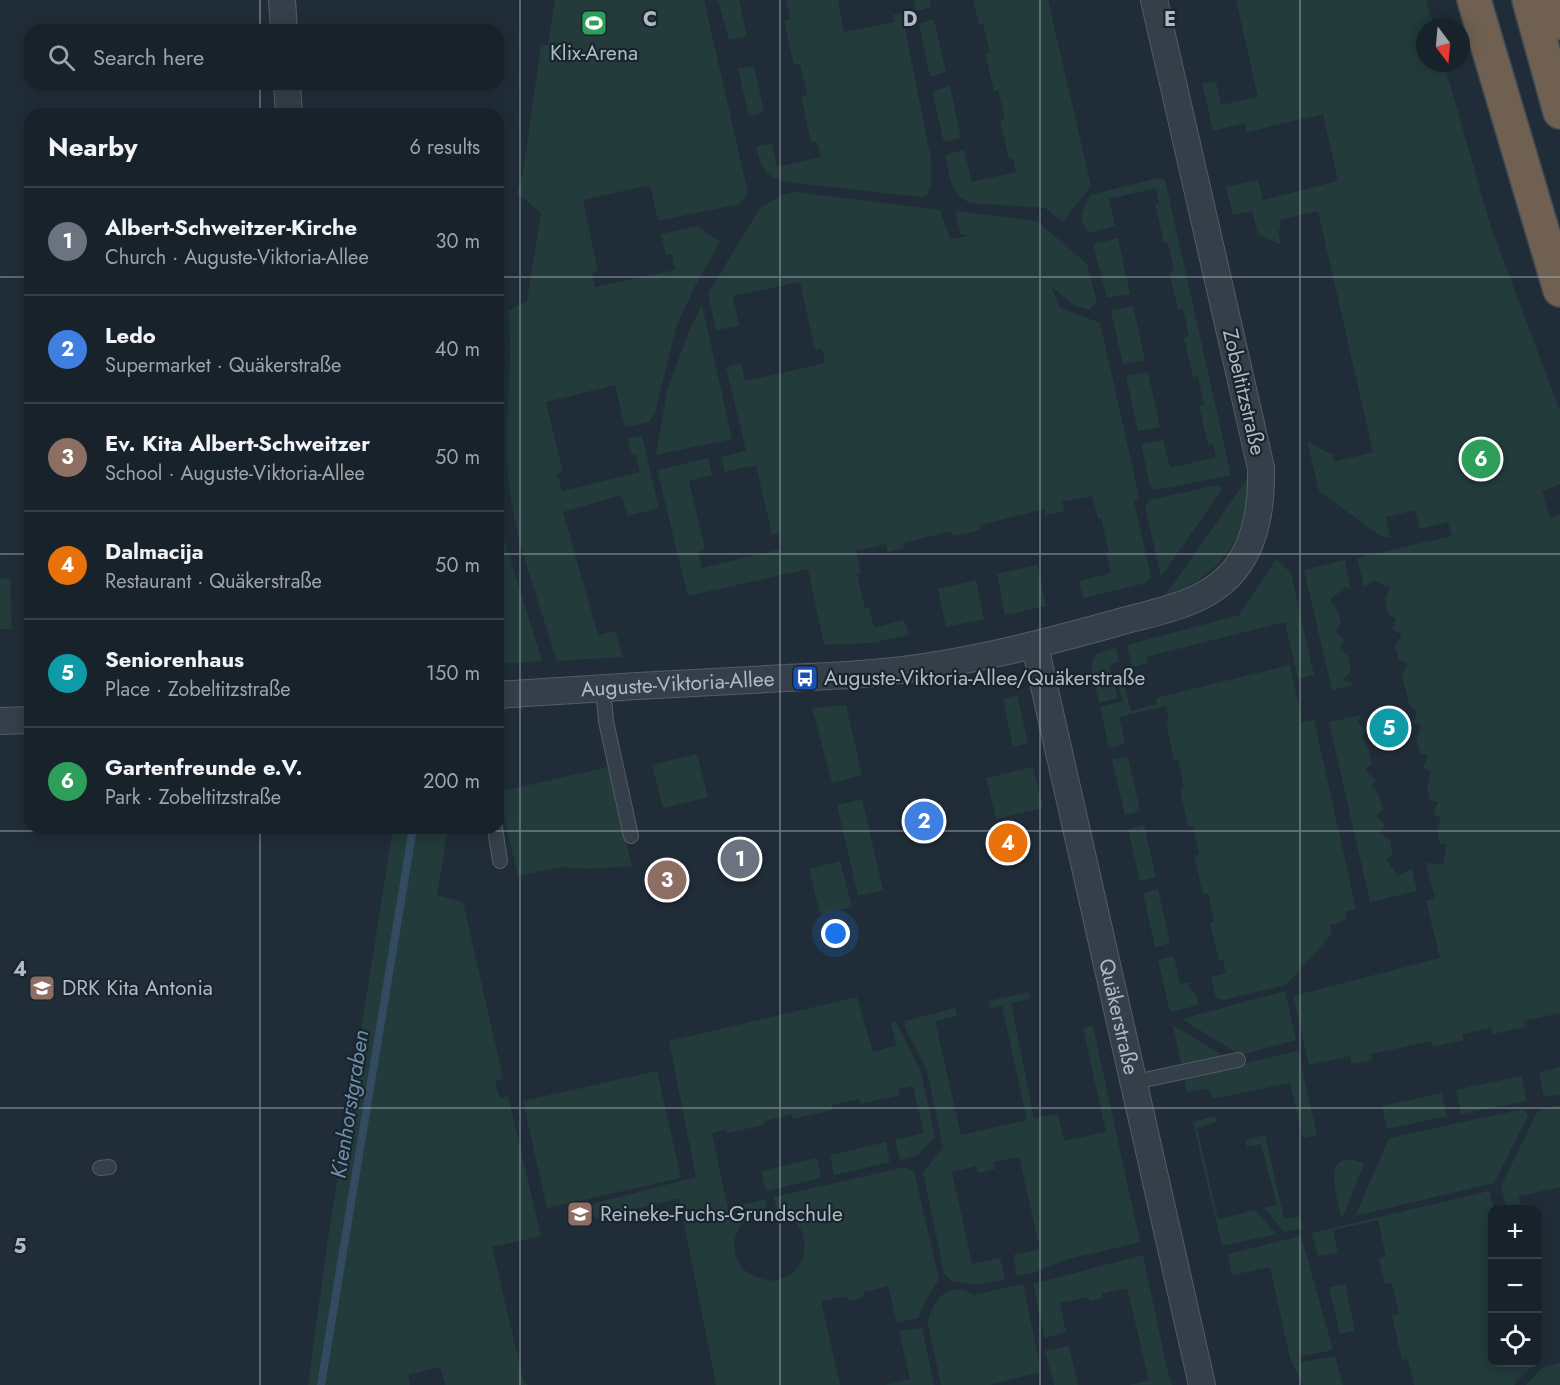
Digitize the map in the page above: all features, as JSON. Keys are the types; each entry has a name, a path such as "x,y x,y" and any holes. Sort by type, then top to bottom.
{"highway":[{"path":"1474,0 1560,290"},
{"path":"1529,0 1560,112"},
{"path":"1557,0 1560,22"}],"street":[{"path":"282,0 284,24"},
{"name":"Zobeltitzstraße","path":"1035,646 1197,599 1216,587 1239,564 1247,552 1256,524 1261,468 1154,0"},
{"path":"287,90 289,108"},
{"name":"Auguste-Viktoria-Allee","path":"504,695 874,673 1035,646"},
{"name":"Quäkerstraße","path":"1035,646 1202,1385"},
{"path":"0,721 24,720"}],"lane":[{"path":"603,687 606,722 631,836"},
{"path":"496,834 500,861"},
{"path":"1135,1082 1238,1060"}],"green space":[{"path":"555,0 704,0 748,193 739,204 658,221 650,185 583,200 598,271 592,272 595,287 675,270 672,254 666,255 661,234 697,226 720,242 695,286 676,327 655,413 649,422 625,427 615,385 546,402 563,472 557,474 562,491 640,472 636,455 632,455 628,439 642,436 659,508 628,516 621,495 563,512 598,635 615,631 623,657 557,661 518,535 507,458 510,348 508,311 527,301 541,213 517,193 523,172 541,45 548,45"},
{"path":"718,0 739,0 747,36 729,40"},
{"path":"786,0 838,0 844,32 894,22 893,15 902,13 931,159 931,185 928,194 921,197 795,183 778,179 763,168 756,146 772,143 777,167 821,157 817,142 811,142 801,96 807,95 800,64 794,65 784,21 790,19"},
{"path":"914,0 930,0 931,7 916,11"},
{"path":"973,0 1048,0 1091,186 1063,222 1045,208 970,203 958,194 951,183 945,155 964,150 972,182 1016,172 1013,158 1009,159 1000,121 1005,119 998,90 994,91 985,54 990,52 983,24 979,24"},
{"path":"1236,0 1426,0 1431,18 1416,18 1416,72 1447,72 1491,227 1560,411 1560,484 1542,491 1550,518 1560,514 1560,1013 1524,1021 1525,1027 1493,1034 1491,1028 1462,1034 1463,1040 1433,1047 1431,1041 1371,1054 1372,1060 1352,1064 1350,1056 1309,1065 1293,996 1440,958 1426,901 1435,898 1426,863 1443,864 1447,845 1440,844 1437,829 1441,817 1433,815 1438,802 1430,800 1427,787 1431,771 1423,768 1428,756 1420,753 1416,739 1421,726 1413,723 1417,712 1409,704 1402,675 1408,664 1399,660 1395,646 1402,634 1392,630 1396,619 1388,614 1385,600 1390,587 1373,581 1364,587 1357,558 1452,536 1448,522 1420,529 1415,510 1386,517 1390,537 1382,537 1319,491 1307,441 1332,453 1334,462 1373,452 1318,211 1279,220 1281,229 1278,231 1281,245 1258,234 1252,211 1233,215 1226,187 1258,180 1263,200 1338,181 1323,114 1247,132 1245,123 1213,131 1202,83 1216,82 1221,105 1258,97"},
{"path":"934,19 946,72 930,77 919,24"},
{"path":"754,66 764,112 749,116 738,69"},
{"path":"950,86 961,138 944,142 932,92"},
{"path":"1158,178 1165,180 1231,475 1156,490 1150,486 1141,444 1163,440 1170,468 1216,457 1213,444 1208,445 1199,406 1204,405 1198,376 1193,377 1184,338 1189,336 1183,309 1178,309 1169,272 1174,271 1168,243 1164,243 1155,204 1159,203 1156,188 1109,199 1115,226 1089,233 1083,223 1082,214 1090,195"},
{"path":"794,192 940,210 950,239 967,236 961,235 955,211 1037,221 1087,264 1096,298 1096,302 1089,310 1074,305 1052,287 1059,307 1100,323 1139,496 1134,502 1151,576 1146,583 1083,598 1079,581 1111,573 1101,518 1098,519 1092,496 1062,502 1064,511 1046,515 1044,509 980,525 981,530 953,536 951,531 903,543 904,548 888,552 886,544 856,551 861,573 857,574 865,608 869,607 874,628 904,620 909,635 872,643 824,645 808,569 688,596 657,470 708,458 712,475 689,481 705,549 698,551 702,568 782,549 778,533 772,535 756,465 725,472 721,457 746,451 726,367 741,363 745,381 825,363 822,348 815,350 800,282 733,296 739,326 716,330 708,293 760,208 781,195"},
{"path":"1118,238 1130,294 1107,298 1093,244"},
{"path":"702,305 732,439 656,455 667,390 690,329"},
{"path":"1133,306 1145,360 1123,364 1111,311"},
{"path":"1148,372 1160,427 1138,431 1126,376"},
{"path":"1247,479 1247,500 1243,519 1228,552 1201,578 1165,596"},
{"path":"1217,485 1223,488 1161,577 1145,507 1150,500"},
{"path":"505,542 542,661 504,664"},
{"path":"1276,559 1291,573 1314,675 1298,679 1285,622 1146,657 1147,663 1132,667 1127,645 1239,615"},
{"path":"1345,560 1351,590 1345,587 1330,600 1338,611 1341,624 1335,631 1344,640 1339,648 1348,656 1351,671 1343,680 1355,685 1332,690 1304,570"},
{"path":"1037,565 1046,606 1005,615 997,574"},
{"path":"10,578 12,629 0,629 0,579"},
{"path":"976,580 984,619 946,627 938,589"},
{"path":"1116,648 1119,662 1109,665 1118,698 1099,703 1091,665 1096,654"},
{"path":"1290,665 1302,722 1314,720 1356,909 1345,912 1347,920 1330,925 1332,934 1286,985 1223,1000 1216,998 1211,977 1226,973 1223,960 1219,961 1210,923 1214,921 1208,893 1203,894 1194,856 1199,854 1193,826 1188,827 1180,789 1184,788 1178,759 1174,760 1166,723 1169,722 1166,706 1119,717 1125,744 1109,748 1100,707 1123,701 1117,680 1134,676 1135,680 1124,684 1131,711 1157,704 1156,698"},
{"path":"1017,695 1028,743 1013,747 1003,699"},
{"path":"846,705 862,775 832,783 812,708"},
{"path":"1361,715 1358,721 1365,732 1361,737 1368,747 1372,764 1365,770 1376,781 1371,786 1379,795 1383,809 1376,817 1386,824 1379,832 1390,840 1393,855 1386,859 1398,876 1412,868 1417,891 1370,902 1329,722"},
{"path":"697,754 708,797 663,808 652,765"},
{"path":"1128,757 1140,811 1125,815 1112,760"},
{"path":"608,767 632,866 585,869 562,867 518,876 504,817 504,791"},
{"path":"1033,767 1043,808 996,819 986,778"},
{"path":"862,799 883,890 858,896 837,805"},
{"path":"1144,825 1156,877 1140,881 1128,829"},
{"path":"392,834 447,834 437,895 463,902 503,1078 495,1082 500,1098 508,1096 541,1236 492,1247 524,1383 529,1385 445,1385 440,1367 408,1375 410,1385 308,1385 327,1245"},
{"path":"840,861 852,907 820,914 809,869"},
{"path":"1158,889 1170,943 1155,947 1143,893"},
{"path":"1174,956 1180,984 1189,982 1191,991 1195,991 1199,1005 1170,1012 1158,960"},
{"path":"1285,991 1296,1040 1240,1055 1182,1019"},
{"path":"1029,992 1030,999 1011,1003 1034,1118 1058,1114 1064,1141 1106,1132 1083,1028 1093,1026 1140,1242 1069,1259 1017,1276 1013,1255 1040,1249 1019,1157 994,1162 995,1169 978,1173 976,1166 952,1172 972,1264 1000,1258 1005,1279 975,1285 951,1281 944,1273 923,1172 943,1148 927,1070 905,1028 905,1021 955,1008 957,1016 935,1021 961,1135 1027,1120 1002,1006 990,1009 989,1001"},
{"path":"857,997 873,1052 896,1045 891,1023 896,1022 921,1072 935,1137 918,1155 900,1160 895,1140 924,1133 913,1086 899,1089 900,1095 861,1104 860,1099 832,1105 832,1110 793,1119 792,1114 764,1121 764,1125 727,1133 726,1129 712,1133 728,1209 765,1199 767,1210 754,1213 739,1228 736,1234 735,1255 742,1267 756,1277 774,1280 787,1277 797,1268 803,1256 804,1243 801,1230 792,1218 777,1210 774,1197 905,1167 914,1171 939,1279 918,1318 897,1323 888,1286 863,1292 864,1297 849,1301 847,1296 821,1301 840,1385 716,1385 679,1198 595,1219 592,1204 696,1177 669,1041"},
{"path":"1173,1025 1238,1065 1298,1051 1317,1135 1303,1138 1290,1083 1212,1099 1208,1088 1187,1092"},
{"path":"1560,1067 1560,1094 1544,1097 1539,1072"},
{"path":"657,1071 681,1178 547,1208 523,1101"},
{"path":"1521,1076 1527,1101 1461,1114 1456,1090"},
{"path":"1442,1093 1447,1116 1387,1129 1382,1106"},
{"path":"1560,1105 1560,1187 1519,1196 1520,1205 1506,1205 1501,1186 1536,1114 1542,1109"},
{"path":"1524,1109 1528,1116 1494,1183 1355,1216 1389,1138"},
{"path":"1215,1116 1217,1122 1197,1128 1218,1219 1255,1210 1276,1234 1222,1246 1193,1122"},
{"path":"1265,1135 1284,1219 1300,1216 1303,1228 1284,1232 1264,1208 1277,1205 1261,1144 1247,1147 1246,1140"},
{"path":"886,1142 890,1162 834,1175 830,1155"},
{"path":"817,1158 821,1178 766,1191 761,1171"},
{"path":"1350,1159 1364,1163 1342,1219 1335,1189 1334,1172 1340,1162"},
{"path":"1489,1191 1493,1205 1488,1205 1488,1367 1531,1367 1514,1385 1414,1385 1408,1359 1402,1360 1392,1316 1399,1314 1392,1283 1385,1284 1379,1258 1386,1256 1378,1220 1333,1230 1338,1253 1318,1256 1312,1233"},
{"path":"1301,1236 1333,1350 1299,1357 1302,1362 1335,1356 1343,1385 1303,1385 1290,1358 1270,1267 1232,1275 1228,1254"},
{"path":"1143,1255 1172,1385 1129,1385 1149,1380 1127,1288 1102,1294 1102,1298 1090,1301 1088,1297 1060,1303 1066,1332 1045,1338 1033,1284"},
{"path":"1023,1284 1041,1372 989,1385 941,1385 928,1325 932,1308 937,1301 942,1295 956,1289 973,1295"},
{"path":"1345,1284 1355,1331 1340,1334 1329,1287"},
{"path":"922,1328 934,1385 885,1385 910,1379 899,1331"},
{"path":"1069,1346 1078,1385 1054,1385 1045,1351"},
{"path":"1560,1363 1560,1385 1526,1385 1543,1367"}],"waterway":[{"name":"Kienhorstgraben","path":"321,1385 412,834"}],"place":[{"name":"Klix-Arena","path":"594,23"},
{"name":"Gartenfreunde e.V.","path":"1481,459"},
{"name":"Auguste-Viktoria-Allee/Quäkerstraße","path":"805,678"},
{"name":"Seniorenhaus","path":"1389,728"},
{"name":"Ledo","path":"924,821"},
{"name":"Dalmacija","path":"1008,843"},
{"name":"Albert-Schweitzer-Kirche","path":"740,859"},
{"name":"Ev. Kita Albert-Schweitzer","path":"667,880"},
{"name":"DRK Kita Antonia","path":"42,988"},
{"name":"Reineke-Fuchs-Grundschule","path":"580,1214"}]}
